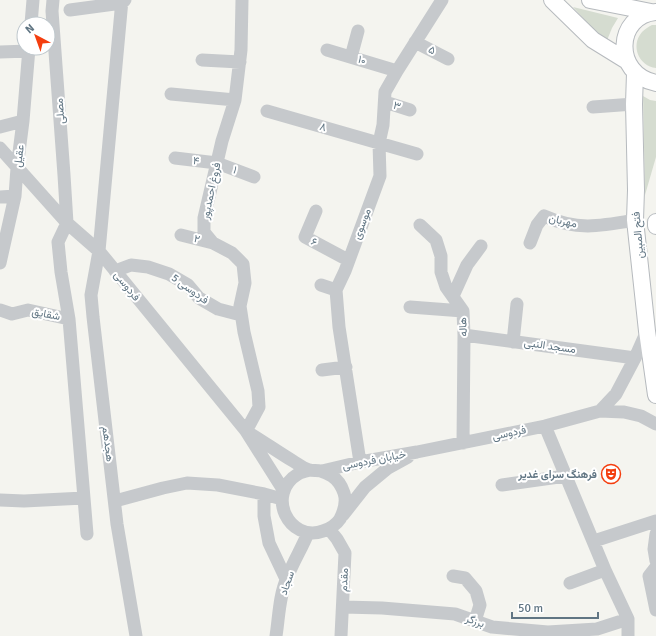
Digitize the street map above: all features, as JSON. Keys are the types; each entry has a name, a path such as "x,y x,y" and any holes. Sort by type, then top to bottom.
{"main road":[{"path":"552,0 593,40 631,67 644,79 656,82"},
{"path":"590,0 615,3 654,12"},
{"name":"فتح المبین","path":"654,12 640,17 631,26 625,37 624,49 631,67 634,104 636,190 635,220 647,331 656,395"}],"street":[{"path":"32,16 33,0"},
{"name":"مصلی","path":"53,0 52,11 67,223"},
{"name":"فروغ احمدپور","path":"213,243 204,232 204,218 222,140 235,100 241,50 242,0"},
{"name":"موسوی","path":"360,462 339,327 336,290 345,271 380,176 379,143 383,125 385,92 442,0"},
{"path":"70,10 123,1"},
{"name":"هجدهم","path":"123,1 99,251 92,295 93,317 117,524 136,636"},
{"path":"350,57 358,31"},
{"name":"۵","path":"415,42 448,59"},
{"name":"۱۰","path":"328,50 397,71"},
{"path":"0,52 16,51"},
{"name":"عقیل","path":"0,263 15,196 28,56"},
{"path":"202,60 240,62"},
{"path":"171,94 235,100"},
{"name":"۳","path":"385,102 410,110"},
{"path":"593,107 634,104"},
{"name":"۸","path":"268,111 379,143"},
{"path":"0,127 23,121"},
{"path":"379,143 417,154"},
{"name":"فردوسی","path":"0,148 67,223 99,251 246,431"},
{"name":"۴","path":"175,158 217,163"},
{"name":"۱","path":"217,163 254,177"},
{"path":"0,197 15,196"},
{"name":"۶","path":"316,211 305,237 348,260"},
{"name":"مهربان","path":"530,243 537,224 544,216 576,226 605,225 635,220"},
{"path":"67,223 58,242 61,272 69,319 87,534"},
{"name":"هاله","path":"420,226 436,240 441,256 441,272 446,287 462,311 464,335 463,443"},
{"name":"۲","path":"181,235 213,243"},
{"path":"213,243 232,253 243,264 245,283 240,306 241,315 258,391 259,407 246,431"},
{"path":"453,296 467,265 480,246"},
{"name":"5 فردوسی","path":"115,271 132,265 148,267 169,274 188,285 199,298 218,309 241,315"},
{"path":"321,285 336,290"},
{"path":"513,342 517,304"},
{"path":"410,307 462,311"},
{"name":"شقایق","path":"0,310 12,314 28,310 69,319"},
{"path":"600,411 616,394 647,331"},
{"name":"مسجد النبی","path":"464,335 635,358"},
{"path":"322,370 346,367"},
{"path":"600,411 624,412 641,416 656,424"},
{"name":"فردوسی","path":"416,452 545,426 600,411"},
{"path":"545,426 605,570 628,619 628,636"},
{"path":"246,431 316,471 333,476 341,486 345,498 344,510 334,525 319,533 308,533 297,529 289,521 283,511 283,495 290,481 299,474 316,471"},
{"path":"246,431 283,495"},
{"name":"خیابان فردوسی","path":"316,471 416,452"},
{"name":"خیابان فردوسی","path":"334,525 365,487 388,468 416,452"},
{"path":"502,486 566,476"},
{"path":"115,501 187,483 218,485 264,494 283,495"},
{"path":"264,494 264,516 269,543 286,579"},
{"path":"0,500 24,501 84,498"},
{"path":"594,542 656,521"},
{"name":"مقدم","path":"334,525 337,539 346,553 341,636"},
{"name":"سجاد","path":"276,636 281,599 286,579 308,533"},
{"path":"656,534 654,550 656,561"},
{"path":"656,567 649,576 656,610"},
{"path":"570,584 605,570"},
{"path":"453,576 465,578 476,591 480,605 474,621"},
{"name":"برزگر","path":"343,607 382,608 455,614 492,627 564,633 597,632 628,619"}],"shaded area":[{"path":"573,7 618,18 606,43"},
{"path":"652,25 656,25 656,68 645,64 638,54 637,49 638,37 643,31"},
{"path":"643,96 650,100 656,101 656,157 645,195"}],"place":[{"name":"فرهنگ سرای غدیر","path":"611,474"}]}
